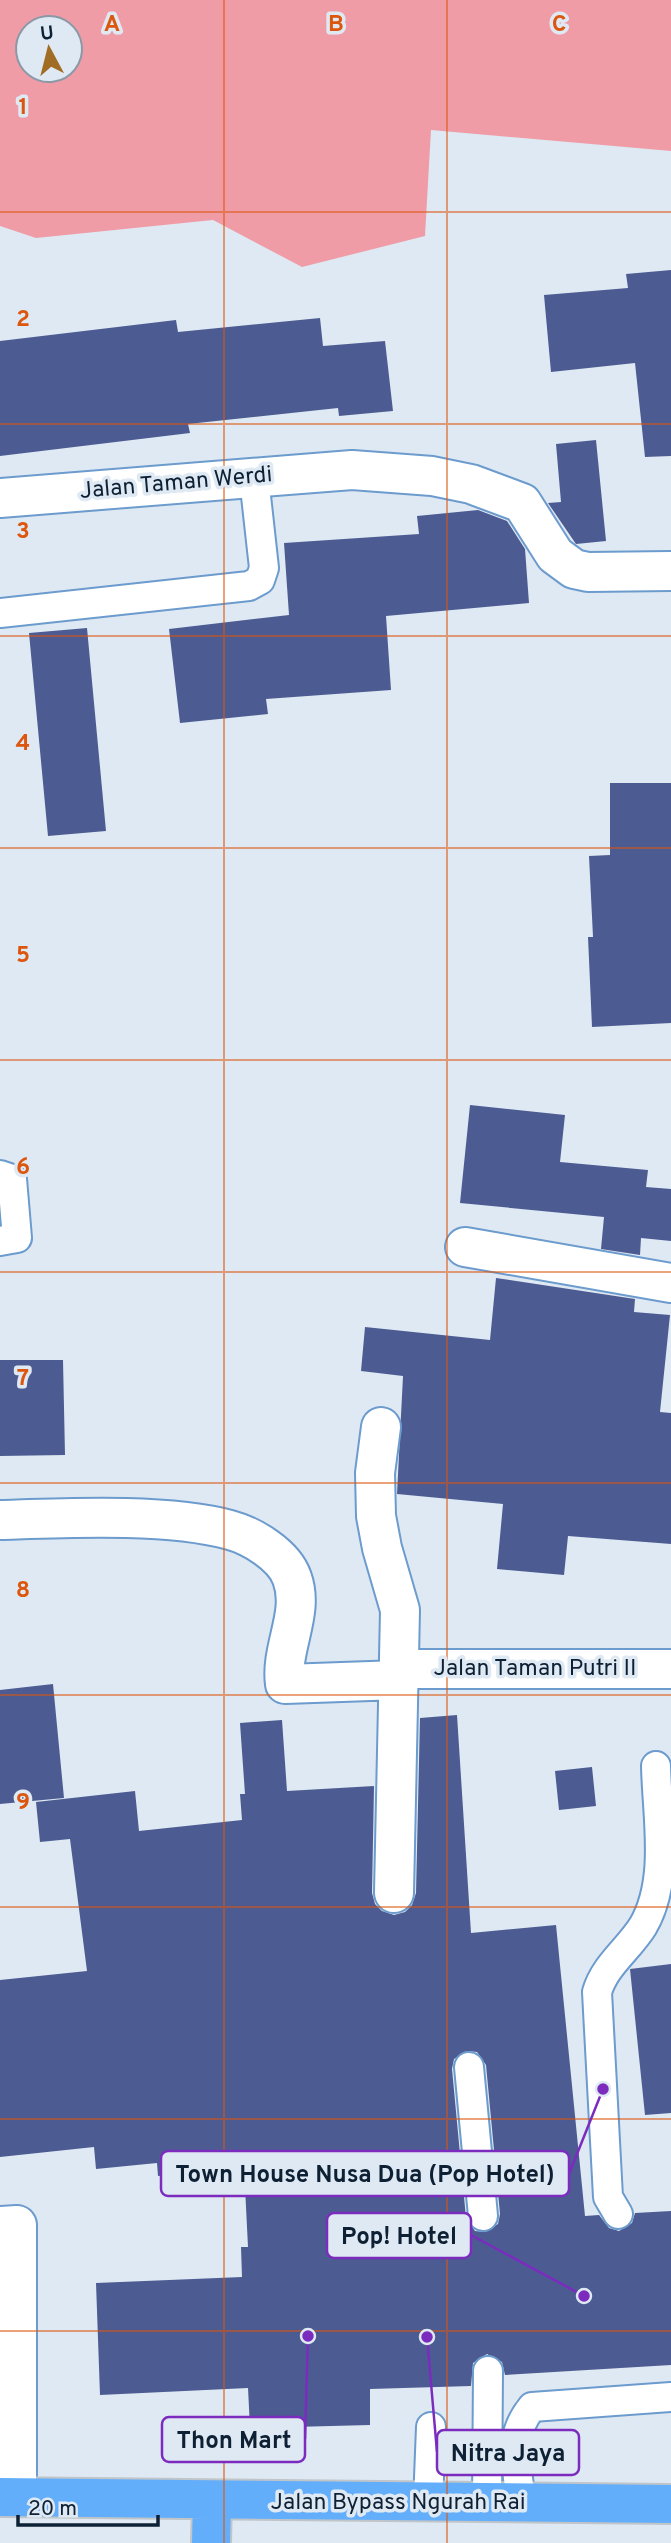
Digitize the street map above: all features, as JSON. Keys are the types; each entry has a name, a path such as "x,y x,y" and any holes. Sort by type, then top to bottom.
{"highway":[{"name":"Jalan Bypass Ngurah Rai","path":"9,2497 671,2504"},
{"path":"211,2543 212,2501"}],"street":[{"name":"Jalan Taman Werdi","path":"0,498 352,470 432,476 504,494 522,503 555,555 574,569 671,571"},
{"path":"465,1247 671,1283"},
{"path":"381,1427 375,1474 376,1516 382,1548 400,1610 394,1893"},
{"name":"Jalan Taman Putri II","path":"0,1520 167,1521 232,1530 264,1546 292,1578 295,1617 285,1657 285,1684 399,1675 671,1669"},
{"path":"0,2226 18,2225 9,2497"}],"lane":[{"path":"0,613 249,586 260,580 264,568 254,478"},
{"path":"0,1175 12,1178 17,1238 0,1241"},
{"path":"618,2214 608,2197 597,1992 602,1976 642,1928 659,1886 656,1766"},
{"path":"468,2067 483,2217"},
{"path":"488,2371 504,2504"},
{"path":"504,2504 519,2424 532,2407 671,2397"},
{"path":"428,2503 431,2427"}],"shaded area":[{"path":"0,0 671,0 671,151 431,130 425,236 302,267 213,220 36,238 0,226"}],"building":[{"path":"671,270 671,456 645,457 635,363 551,372 544,295 628,288 626,274"},
{"path":"320,318 323,346 385,341 393,411 339,416 338,408 188,424 190,433 0,456 0,341 176,320 178,332"},
{"path":"596,440 606,541 576,544 548,503 561,502 556,444"},
{"path":"478,510 507,521 525,549 529,603 386,616 391,690 266,699 268,714 180,723 169,629 289,615 284,543 419,534 417,516"},
{"path":"87,628 106,831 48,836 29,633"},
{"path":"610,783 671,783 671,1023 592,1027 588,937 593,937 589,856 610,855"},
{"path":"470,1105 565,1115 560,1162 648,1170 646,1187 671,1189 671,1241 641,1238 640,1255 601,1249 604,1217 460,1203"},
{"path":"496,1278 635,1299 634,1312 670,1315 660,1412 671,1413 671,1544 568,1536 564,1575 497,1569 503,1504 397,1494 403,1376 361,1371 365,1327 490,1340"},
{"path":"0,1360 63,1360 65,1455 0,1456"},
{"path":"53,1684 64,1798 0,1804 0,1690"},
{"path":"457,1715 471,1933 556,1925 585,2216 599,2215 609,2228 619,2231 632,2223 635,2213 671,2211 671,2365 505,2375 502,2362 487,2354 473,2363 471,2386 370,2389 370,2425 250,2428 248,2388 100,2395 96,2283 242,2277 241,2247 248,2247 244,2167 158,2176 157,2163 96,2169 94,2147 0,2157 0,1980 87,1971 70,1839 40,1842 36,1802 135,1791 139,1831 242,1820 240,1794 245,1794 240,1723 282,1720 287,1791 374,1786 372,1893 375,1904 382,1911 394,1915 405,1912 412,1905 416,1893 420,1718","holes":["467,2051 477,2052 486,2065 500,2214 498,2224 485,2232 475,2231 466,2218 452,2069 454,2059"]},
{"path":"592,1767 596,1806 559,1810 555,1771"},
{"path":"671,1964 671,2113 645,2115 630,1969"}],"place":[{"name":"Town House Nusa Dua (Pop Hotel)","path":"603,2089"},
{"name":"Pop! Hotel","path":"584,2296"},
{"name":"Thon Mart","path":"308,2336"},
{"name":"Nitra Jaya","path":"427,2337"}]}
